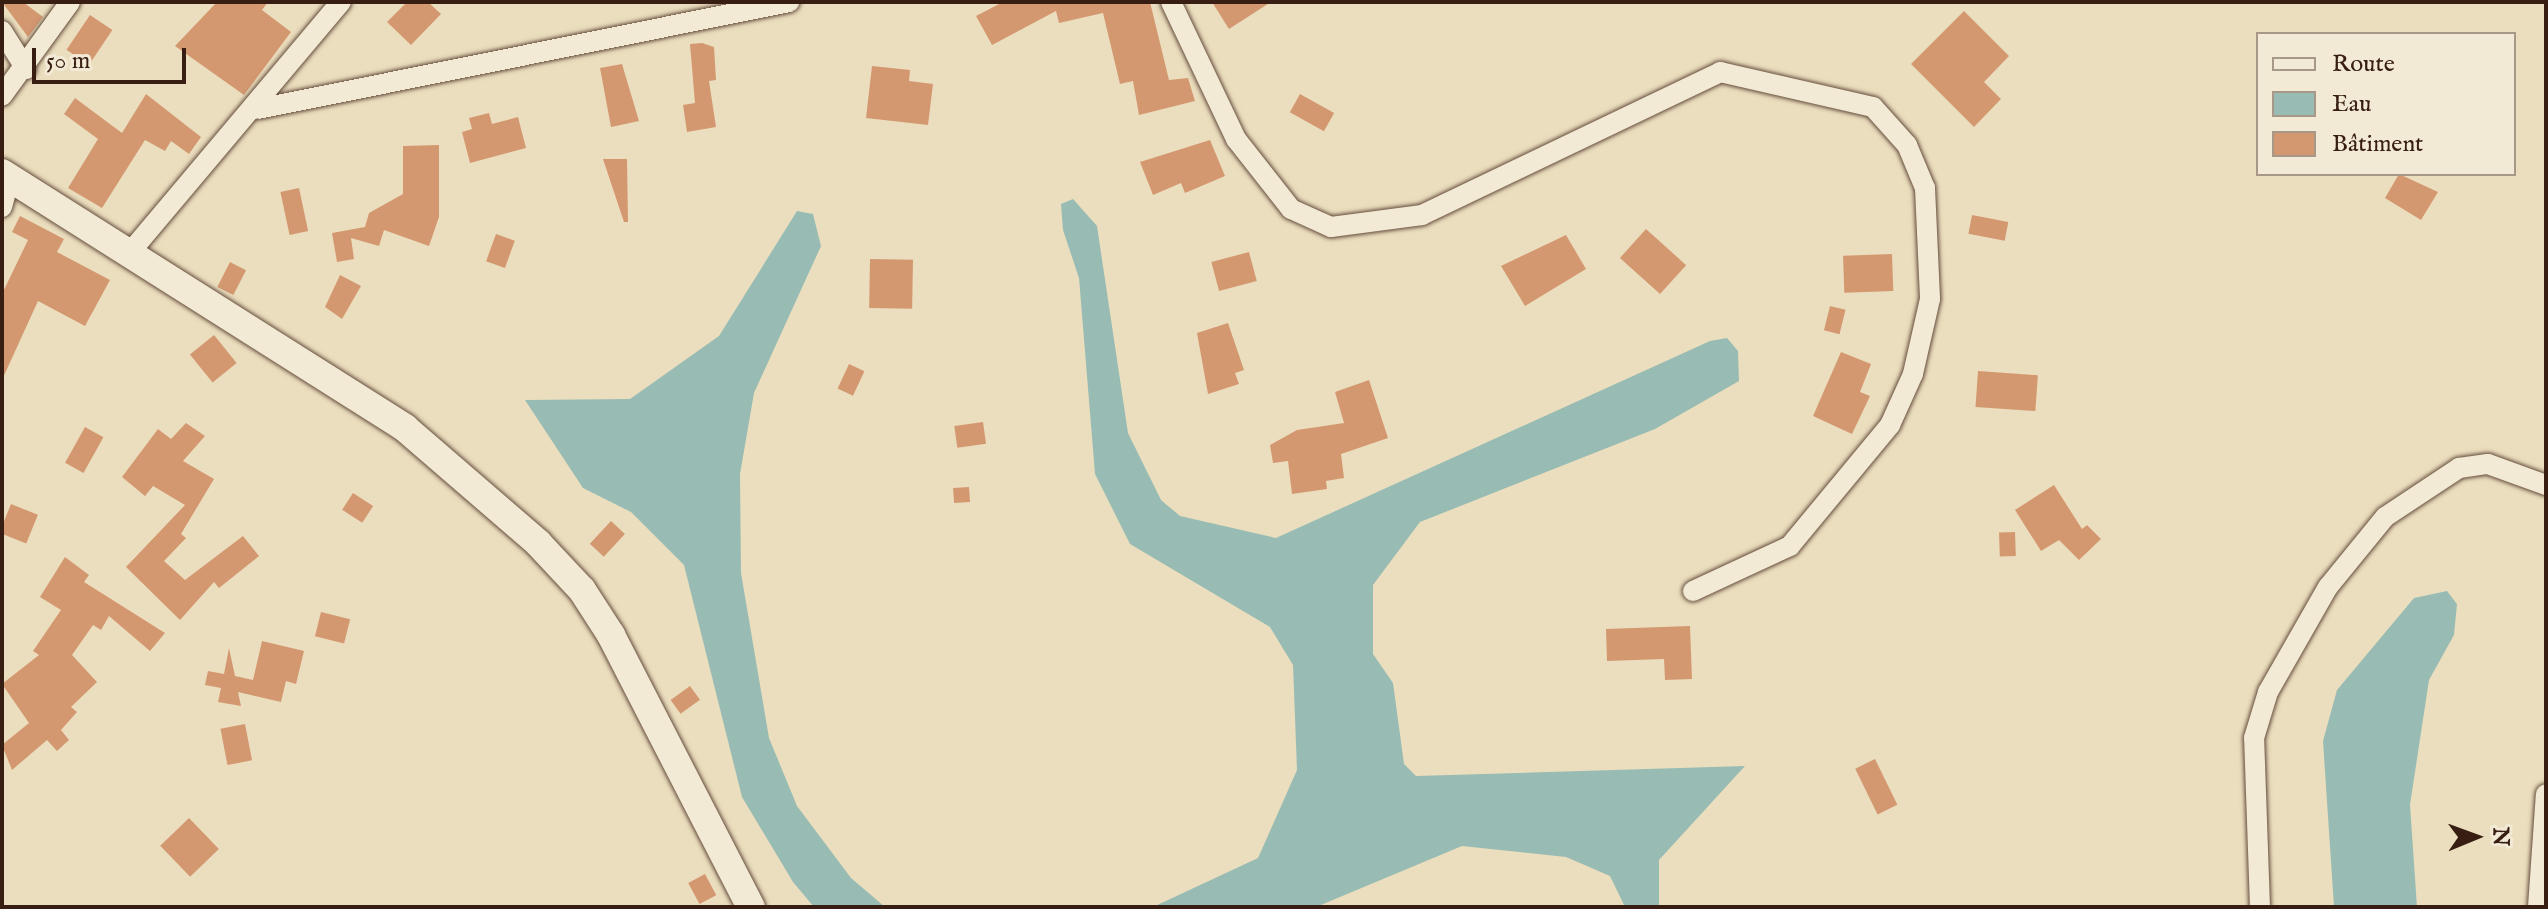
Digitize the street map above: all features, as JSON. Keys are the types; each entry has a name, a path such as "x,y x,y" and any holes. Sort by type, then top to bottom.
{"street":[{"path":"2,96 26,69 70,2"},
{"path":"127,256 258,109 341,2"},
{"path":"258,109 789,2"},
{"path":"1171,2 1236,139 1291,209 1331,227 1422,215 1720,72 1873,107 1899,135 1925,188 1930,299 1913,374 1890,425 1790,546 1693,591"},
{"path":"2,31 26,69"},
{"path":"2,207 6,176 127,256 405,428 538,543 582,590 611,635 751,907"},
{"path":"2260,907 2254,738 2268,692 2328,587 2385,517 2459,468 2488,464 2546,485"},
{"path":"2538,907 2546,794"}],"water":[{"path":"1073,199 1097,226 1128,433 1161,500 1180,516 1276,538 1710,341 1727,338 1738,351 1739,381 1655,429 1420,522 1373,585 1373,654 1393,683 1404,764 1416,776 1745,766 1659,860 1659,907 1625,907 1610,876 1566,857 1462,846 1316,907 1153,907 1258,858 1297,770 1293,665 1270,627 1130,544 1095,474 1079,278 1063,230 1061,204"},
{"path":"797,211 813,214 821,246 754,393 740,474 741,573 769,738 797,806 851,878 885,907 814,907 793,882 742,797 684,565 631,512 583,488 525,400 630,399 719,336"},
{"path":"2447,591 2457,604 2454,635 2429,680 2410,805 2417,907 2334,907 2323,741 2337,690 2414,598"}],"building":[{"path":"2,2 23,2 43,17 28,37"},
{"path":"217,2 268,2 262,10 291,32 244,95 175,46"},
{"path":"407,2 428,2 441,14 411,45 387,22"},
{"path":"1003,2 1150,2 1169,80 1188,78 1195,101 1139,115 1133,81 1120,84 1103,13 1059,23 1056,11 992,45 976,16"},
{"path":"1212,2 1271,2 1229,29"},
{"path":"1964,11 2009,56 1984,82 2001,99 1974,127 1911,64"},
{"path":"90,15 112,30 89,65 67,50"},
{"path":"702,43 714,47 716,80 709,81 716,127 687,132 683,105 695,103 690,44"},
{"path":"622,64 639,121 611,127 600,68"},
{"path":"872,66 910,70 909,81 933,84 928,125 866,118"},
{"path":"146,94 201,137 189,154 171,141 165,151 145,140 102,208 68,188 98,139 64,114 75,98 122,133"},
{"path":"1300,94 1334,113 1324,131 1290,112"},
{"path":"489,113 492,124 518,117 526,148 470,163 462,132 472,129 469,118"},
{"path":"1210,140 1225,176 1185,193 1181,183 1153,195 1140,162"},
{"path":"439,145 439,217 429,246 384,230 379,246 351,238 354,259 337,262 332,233 365,227 369,213 403,194 403,146"},
{"path":"603,159 627,159 628,222 624,222"},
{"path":"2398,176 2438,192 2421,220 2385,198"},
{"path":"299,188 308,231 290,235 280,192"},
{"path":"1972,215 2008,222 2005,241 1968,234"},
{"path":"20,216 64,239 57,252 110,280 85,326 38,301 2,380 2,294 28,240 12,232"},
{"path":"1646,229 1686,265 1660,294 1620,258"},
{"path":"496,234 515,241 505,268 486,261"},
{"path":"1566,235 1586,269 1525,306 1501,266"},
{"path":"1249,252 1257,281 1219,291 1211,262"},
{"path":"1892,254 1893,291 1844,293 1843,256"},
{"path":"870,259 913,260 912,309 869,308"},
{"path":"230,262 246,270 233,295 217,287"},
{"path":"340,275 361,286 342,319 325,307"},
{"path":"1830,306 1846,310 1839,334 1824,330"},
{"path":"1228,323 1244,370 1235,373 1239,384 1208,394 1197,333"},
{"path":"214,335 237,363 213,382 190,355"},
{"path":"1841,352 1871,364 1860,392 1870,396 1852,434 1813,416"},
{"path":"849,364 864,371 853,396 838,388"},
{"path":"1978,371 2038,375 2035,411 1975,407"},
{"path":"1369,380 1388,438 1341,454 1344,478 1326,481 1327,489 1292,494 1288,461 1273,463 1270,445 1297,430 1344,423 1335,392"},
{"path":"983,422 986,444 957,448 954,426"},
{"path":"186,423 205,436 183,461 214,479 181,534 186,538 164,561 185,580 243,536 259,556 219,588 214,582 180,620 126,567 185,505 153,486 145,496 122,477 158,429 171,439"},
{"path":"85,427 103,437 83,473 65,463"},
{"path":"2054,485 2082,529 2087,525 2101,539 2079,560 2059,540 2041,551 2015,510"},
{"path":"969,487 970,502 954,503 953,488"},
{"path":"353,493 373,506 362,523 342,510"},
{"path":"11,504 38,515 26,544 2,534"},
{"path":"611,521 625,534 604,557 590,544"},
{"path":"2015,532 2016,556 2000,557 1999,533"},
{"path":"65,557 89,575 84,582 165,633 150,651 109,616 101,630 93,625 72,655 97,682 71,707 77,712 61,730 69,740 57,751 47,740 12,770 2,745 29,723 2,684 39,655 33,651 61,610 40,597"},
{"path":"321,612 350,619 344,644 315,636"},
{"path":"1690,626 1692,679 1665,680 1664,659 1607,661 1606,629"},
{"path":"262,641 304,651 296,684 286,681 281,702 238,692 241,706 218,702 221,688 205,685 208,671 224,674 229,648 235,676 253,680"},
{"path":"690,686 700,700 681,714 671,700"},
{"path":"245,724 252,760 228,765 220,729"},
{"path":"1875,759 1897,805 1878,814 1855,769"},
{"path":"189,818 219,849 190,877 160,846"},
{"path":"705,874 716,895 699,904 688,883"}]}
